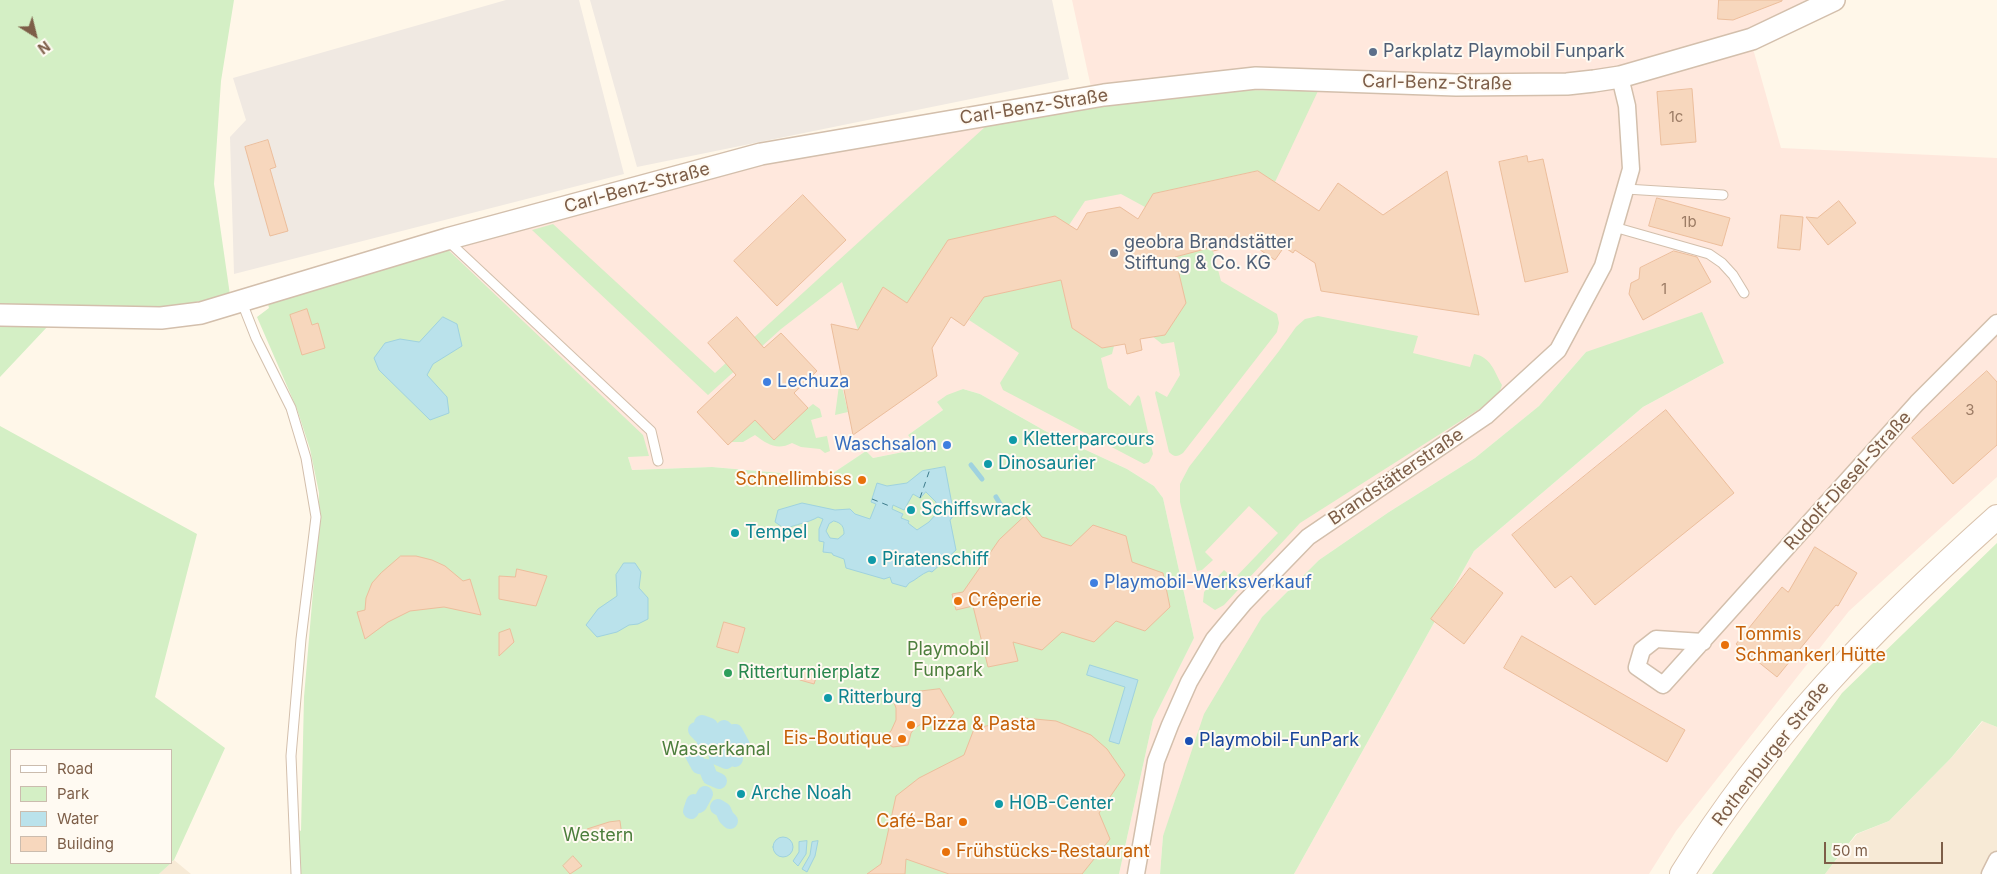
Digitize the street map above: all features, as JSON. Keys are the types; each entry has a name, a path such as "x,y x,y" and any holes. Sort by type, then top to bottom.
{"main road":[{"name":"Rothenburger Straße","path":"1682,874 1754,770 1813,697 1884,621 1997,517"}],"street":[{"name":"Carl-Benz-Straße","path":"0,315 161,318 201,313 447,240 761,154 1104,95 1256,78 1465,85 1567,84 1620,77 1752,40 1834,0"},
{"name":"Brandstätterstraße","path":"1136,874 1156,760 1189,682 1214,639 1244,603 1308,537 1486,416 1558,350 1603,266 1632,169 1627,106 1620,77"},
{"name":"Rudolf-Diesel-Straße","path":"1703,642 1917,403 1997,323"},
{"path":"1990,874 1997,860"}],"lane":[{"path":"1626,189 1723,195"},
{"path":"1614,227 1709,254 1728,269 1744,293"},
{"path":"447,240 651,431 658,461"},
{"path":"241,300 256,338 291,408 306,458 316,517 301,639 291,756 296,874"}],"shaded area":[{"path":"506,0 579,0 624,174 234,274 230,137 246,120 233,78"},
{"path":"590,0 1052,0 1069,79 637,167"},
{"path":"1072,0 1806,0 1748,31 1781,148 1997,158 1997,477 1849,611 1676,831 1649,874 1294,874 1474,551 1643,407 1724,363 1586,352 1539,406 1475,458 1389,512 1319,560 1262,617 1163,836 1160,874 1119,874 1153,720 1194,638 1163,498 1154,486 1127,469 1047,432 980,394 963,389 938,402 943,410 908,435 918,449 873,458 866,451 827,477 712,467 632,470 628,457 444,246 762,164 1094,101"},
{"path":"1983,721 1997,727 1997,874 1825,874 1857,834 1889,821 1951,758"},
{"path":"174,860 191,874 159,874 172,864"}],"green space":[{"path":"0,0 234,0 221,81 214,184 230,295 166,308 0,307"},
{"path":"1238,90 1318,91 1275,182 1257,171 1153,194 1145,207 1121,194 1085,201 1069,225 1055,216 948,240 912,306 858,330 842,282 781,329 708,395 532,230 553,224 715,373 985,127 1137,99"},
{"path":"444,246 643,435 649,456 628,457 632,470 712,467 827,477 866,451 873,458 918,449 908,435 943,410 937,402 947,395 963,389 980,394 1047,432 1127,469 1154,486 1163,498 1194,638 1153,720 1119,874 292,874 290,825 301,831 304,697 318,533 319,493 310,449 297,409 257,317 269,308 267,300"},
{"path":"1209,248 1213,251 1221,281 1277,314 1279,323 1277,332 1183,453 1176,456 1169,452 1155,393 1156,391 1167,397 1180,375 1174,342 1162,344 1152,336 1175,257"},
{"path":"1061,280 1072,328 1102,348 1114,346 1112,354 1101,358 1108,388 1130,406 1138,395 1140,397 1153,454 1149,462 1144,464 1003,390 1000,383 1019,353 969,320 984,297"},
{"path":"1702,312 1724,363 1643,407 1474,551 1294,874 1160,874 1163,836 1204,714 1262,617 1319,560 1389,512 1475,458 1539,406 1586,352"},
{"path":"1318,316 1418,336 1413,353 1470,367 1474,354 1480,356 1488,361 1502,385 1498,396 1481,408 1300,523 1224,605 1215,610 1203,602 1204,592 1224,570 1234,579 1278,533 1249,506 1205,552 1213,560 1202,570 1197,571 1180,502 1180,484 1189,467 1296,327 1305,319"},
{"path":"0,324 48,326 0,377"},
{"path":"840,378 848,412 835,415"},
{"path":"813,404 820,409 822,417 811,420 816,438 827,436 830,451 825,453 820,449 801,447 792,443 782,446 772,445 755,435 743,442 731,442 755,420 808,408"},
{"path":"0,426 197,534 155,697 225,748 172,861 172,749 10,749 10,864 170,864 159,874 0,874"},
{"path":"1997,543 1997,727 1982,721 1951,758 1889,821 1856,834 1825,874 1712,874 1842,693"}],"water":[{"path":"443,317 457,324 462,346 433,364 427,375 447,397 449,413 430,420 379,370 374,358 385,343 400,339 419,342"},
{"path":"945,467 954,515 950,520 956,550 932,572 929,571 923,574 906,587 892,583 890,577 884,579 846,568 844,559 832,553 823,552 824,542 819,541 819,529 823,519 818,517 785,529 775,522 778,510 802,503 835,510 850,509 855,514 870,519 876,504 871,502 877,483 887,486 907,483 922,471","holes":["926,492 936,502 936,514 929,522 917,530 908,523 909,521 901,518 903,514 892,509 893,505 904,510 913,494 920,498","834,521 841,524 844,529 844,534 838,539 830,538 826,531 829,524"]},
{"path":"624,563 635,563 641,572 639,588 648,598 648,619 638,624 629,625 617,632 597,637 586,625 598,609 617,596 616,575"},
{"path":"1090,665 1138,680 1119,744 1109,741 1125,687 1087,675"},
{"path":"783,837 790,840 793,847 790,854 783,857 776,854 773,847 776,840"},
{"path":"807,841 806,854 798,866 793,861 799,852 799,842"},
{"path":"818,841 815,856 807,872 802,869 810,855 812,842"}],"building":[{"path":"1719,0 1782,1 1733,20 1718,19"},
{"path":"1692,89 1696,142 1661,145 1657,92"},
{"path":"268,140 276,167 270,169 288,231 270,236 245,147"},
{"path":"1527,156 1528,162 1543,159 1568,272 1525,282 1499,162"},
{"path":"1258,171 1319,211 1338,183 1383,215 1447,171 1479,315 1321,291 1315,263 1295,250 1293,253 1284,247 1275,260 1244,239 1227,244 1225,248 1213,251 1209,248 1175,257 1186,303 1165,335 1140,339 1142,350 1127,354 1125,344 1102,348 1072,328 1061,280 984,297 964,326 951,317 932,348 937,376 853,435 831,324 858,330 883,287 907,303 948,240 1055,216 1077,230 1087,213 1120,207 1138,219 1153,194"},
{"path":"803,195 846,240 777,306 734,261"},
{"path":"1657,198 1730,218 1722,246 1649,226"},
{"path":"1839,201 1856,223 1828,245 1806,217 1817,218"},
{"path":"1781,215 1803,217 1800,250 1778,248"},
{"path":"1674,251 1697,257 1711,282 1643,320 1629,294 1631,283 1639,279 1640,268"},
{"path":"307,309 312,325 318,323 325,348 302,355 290,315"},
{"name":"Lechuza","path":"737,317 764,348 781,333 817,371 794,393 808,408 774,440 755,420 728,445 697,412 736,375 708,343"},
{"path":"1987,371 1997,382 1997,445 1953,484 1912,438"},
{"path":"1666,410 1734,493 1595,605 1571,576 1555,588 1512,535"},
{"name":"Playmobil-Werksverkauf","path":"1025,516 1042,537 1071,546 1093,525 1126,536 1132,562 1163,573 1170,607 1145,631 1116,621 1094,642 1062,632 1042,650 1013,642 1018,661 988,667 973,606 956,610 952,594 963,592 999,540"},
{"path":"1815,547 1857,573 1838,606 1836,605 1777,677 1736,644 1782,587 1788,592"},
{"path":"401,556 416,556 432,560 445,566 463,581 470,579 481,615 444,607 410,611 388,622 365,639 357,612 365,610 366,598 372,583"},
{"path":"1470,568 1503,593 1464,644 1431,619"},
{"path":"517,569 547,576 536,606 499,599 499,576 515,577"},
{"path":"724,622 745,628 738,653 717,647"},
{"path":"510,629 514,642 499,656 499,633"},
{"path":"1522,636 1685,730 1667,762 1504,668"},
{"path":"804,668 818,672 814,684 800,680"},
{"path":"940,689 954,713 943,727 932,722 921,724 911,733 908,745 893,747 880,740 891,731 896,720 896,708 891,695"},
{"name":"HOB-Center","path":"1024,718 1056,721 1091,735 1107,749 1125,775 1099,813 1110,839 1082,874 949,874 906,859 905,874 867,874 881,864 896,796 919,778 964,755 974,729"},
{"path":"620,821 622,836 605,837 590,842 587,829 609,822"},
{"path":"573,856 582,866 570,874 563,866"}],"waterway":[{"path":"971,465 982,479"},
{"path":"996,497 1002,507"},
{"path":"702,723 710,726 714,735 722,739 724,748 734,749 735,759"},
{"path":"724,728 728,733 735,732 742,745"},
{"path":"696,730 705,739 705,744 715,748 717,757 726,761"},
{"path":"693,755 699,766 706,767 710,777 719,781"},
{"path":"691,811 694,802 699,805 705,794"},
{"path":"718,807 723,810 730,821"}],"ferry route":[{"path":"920,498 930,469"},
{"path":"872,499 892,507"}],"place":[{"name":"Parkplatz Playmobil Funpark","path":"1373,52"},
{"name":"geobra Brandstätter Stiftung & Co. KG","path":"1114,253"},
{"name":"Lechuza","path":"767,382"},
{"name":"Kletterparcours","path":"1013,440"},
{"name":"Waschsalon","path":"947,445"},
{"name":"Dinosaurier","path":"988,464"},
{"name":"Schnellimbiss","path":"862,480"},
{"name":"Schiffswrack","path":"911,510"},
{"name":"Tempel","path":"735,533"},
{"name":"Piratenschiff","path":"872,560"},
{"name":"Playmobil-Werksverkauf","path":"1094,583"},
{"name":"Crêperie","path":"958,601"},
{"name":"Tommis Schmankerl Hütte","path":"1725,645"},
{"name":"Ritterturnierplatz","path":"728,673"},
{"name":"Ritterburg","path":"828,698"},
{"name":"Pizza & Pasta","path":"911,725"},
{"name":"Eis-Boutique","path":"902,739"},
{"name":"Playmobil-FunPark","path":"1189,741"},
{"name":"Arche Noah","path":"741,794"},
{"name":"HOB-Center","path":"999,804"},
{"name":"Café-Bar","path":"963,822"},
{"name":"Frühstücks-Restaurant","path":"946,852"}],"park label":[{"name":"Playmobil Funpark","path":"948,660"},
{"name":"Wasserkanal","path":"716,750"},
{"name":"Western","path":"598,836"}]}
